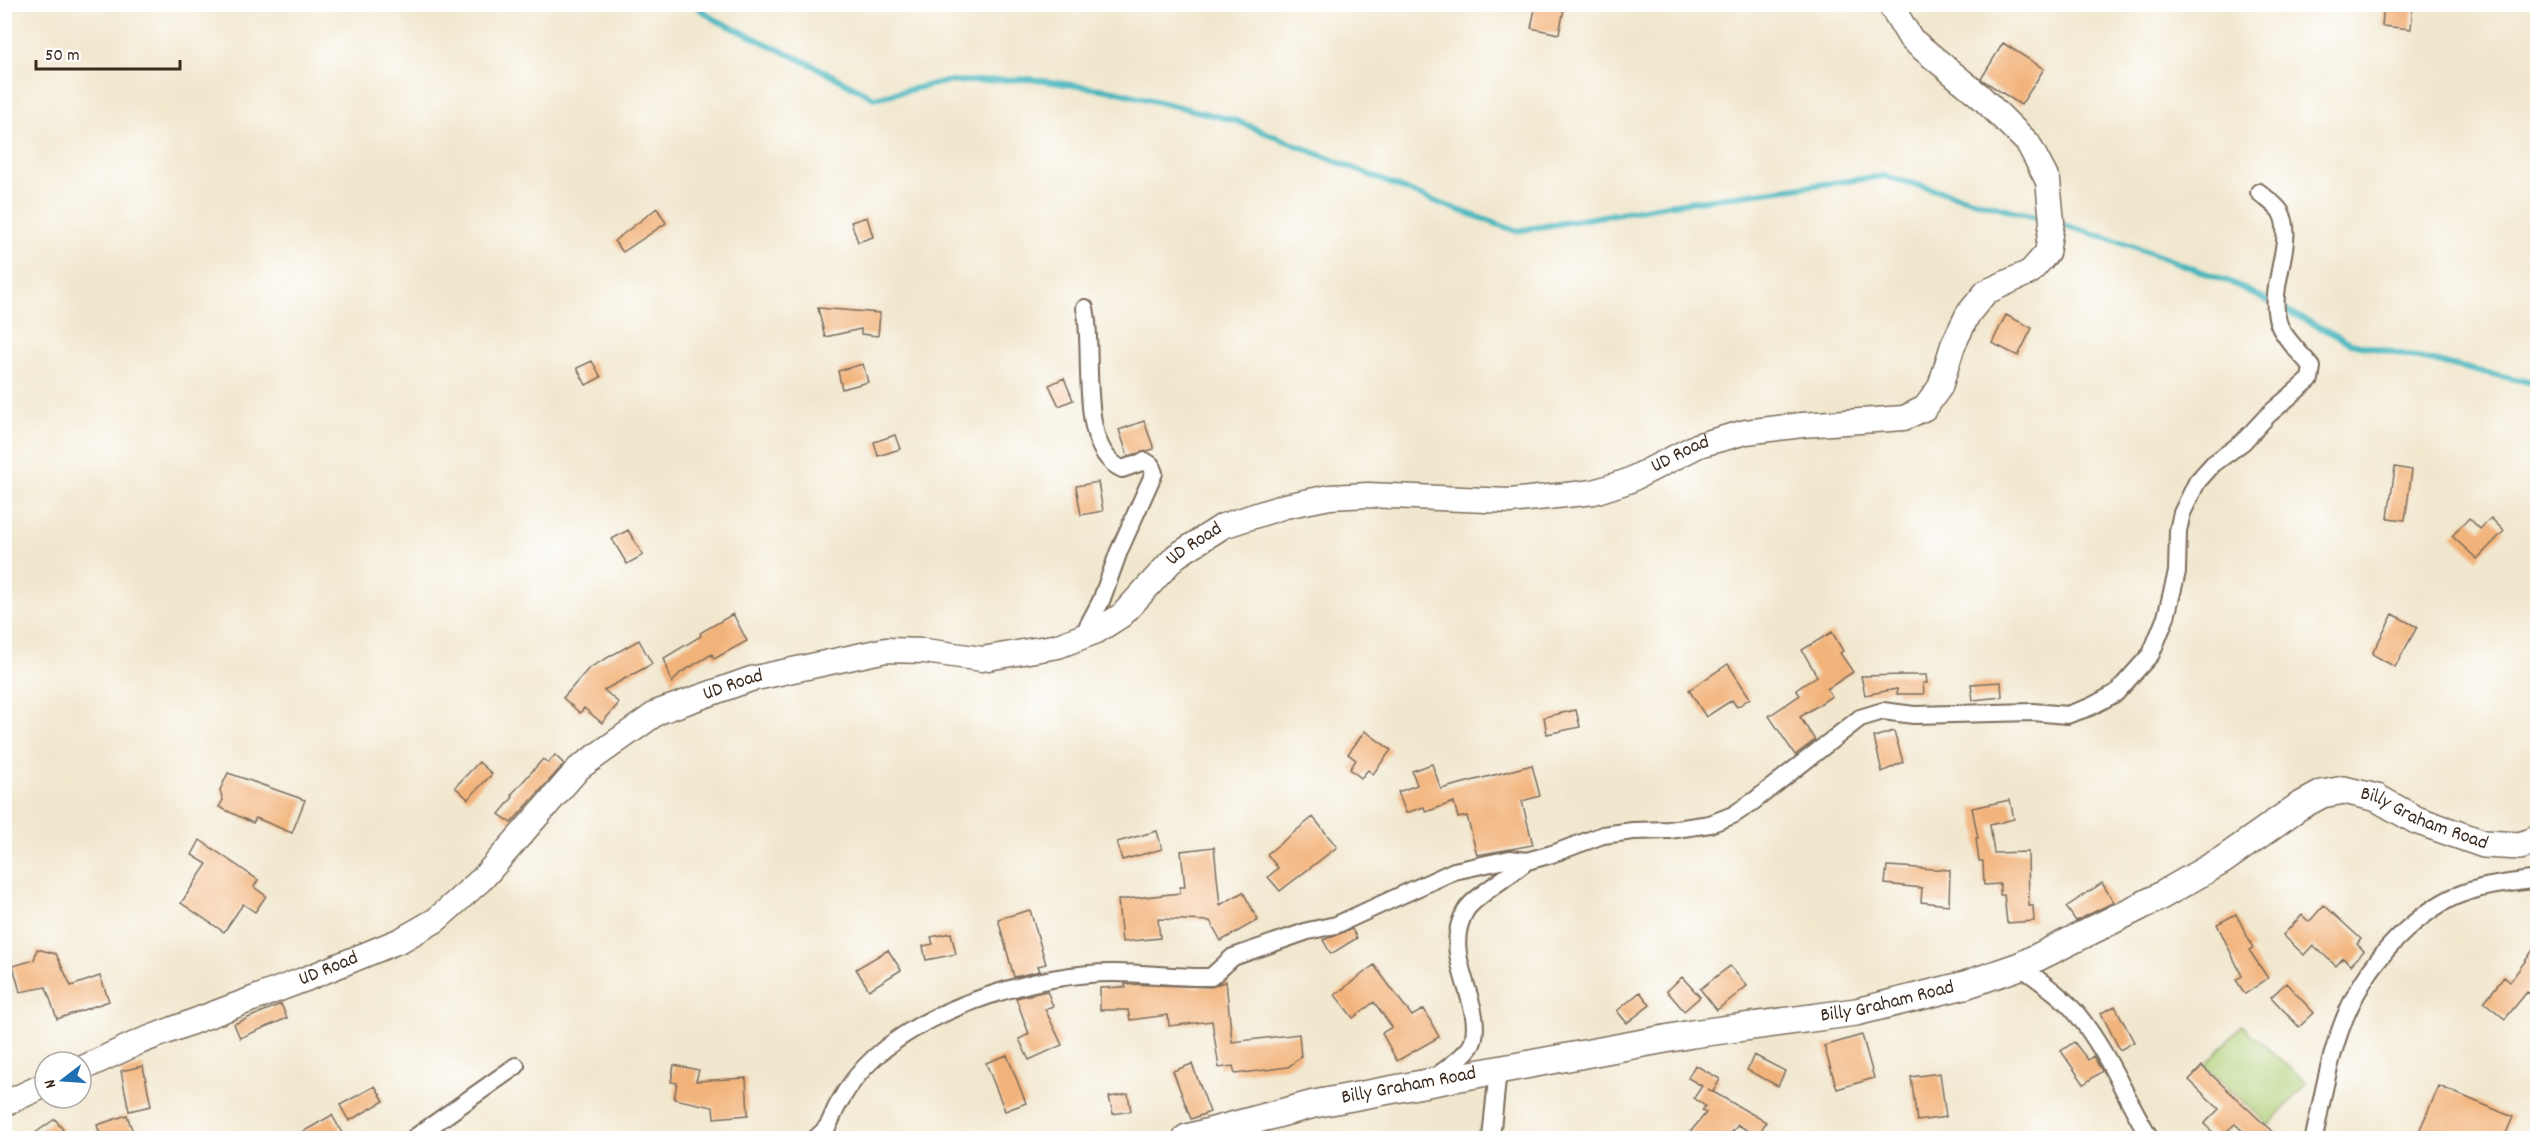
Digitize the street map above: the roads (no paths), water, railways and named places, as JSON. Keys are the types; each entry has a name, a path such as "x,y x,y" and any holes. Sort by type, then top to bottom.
{"main road":[{"name":"UD Road","path":"93,1063 139,1042 401,940 436,920 483,878 579,768 658,712 751,679 886,650 925,651 982,658 1058,646 1097,631 1122,615 1176,556 1223,526 1267,510 1349,496 1510,501 1594,492 1628,481 1700,445 1746,432 1802,425 1904,418 1925,408 1940,387 1953,345 1968,314 1986,292 2030,272 2047,253 2052,222 2048,181 2028,143 1980,96 1911,39 1890,4"},
{"name":"Billy Graham Road","path":"1187,1138 1314,1104 1692,1034 1856,1012 1965,985 2020,966 2191,879 2223,860 2298,807 2322,794 2344,790 2377,798 2416,820 2484,844 2520,846 2538,839"},
{"path":"4,1104 33,1091"}],"street":[{"path":"1427,1083 1451,1067 1471,1046 1475,1028 1473,1010 1462,980 1458,935 1466,909 1527,861 1603,835 1710,824 1733,815 1860,718 1883,711 1924,715 2033,712 2067,715 2091,707 2116,693 2151,654 2166,617 2177,572 2178,531 2182,513 2197,482 2213,464 2243,442 2268,415 2310,379 2312,367 2280,328 2277,317 2276,295 2286,230 2280,212 2259,192"},
{"path":"1082,637 1101,601 1119,551 1154,473 1151,465 1145,461 1122,469 1111,464 1099,445 1091,422 1085,308"},
{"path":"816,1138 829,1127 839,1102 853,1081 874,1057 938,1016 975,1000 1017,987 1073,975 1116,973 1211,977 1233,957 1308,931 1336,925 1454,871 1510,858 1527,861"},
{"path":"2314,1138 2336,1043 2351,1001 2367,972 2386,948 2425,913 2460,894 2538,879"},
{"path":"2020,966 2058,994 2077,1014 2109,1061 2150,1138"},
{"path":"414,1138 516,1066"},
{"path":"1491,1138 1498,1070"}],"waterway":[{"path":"693,4 714,19 812,65 874,98 943,82 1030,79 1114,91 1237,121 1426,198 1516,231 1667,205 1884,176 2047,220"},
{"path":"2057,223 2124,243 2230,282 2351,343 2538,384"}]}
